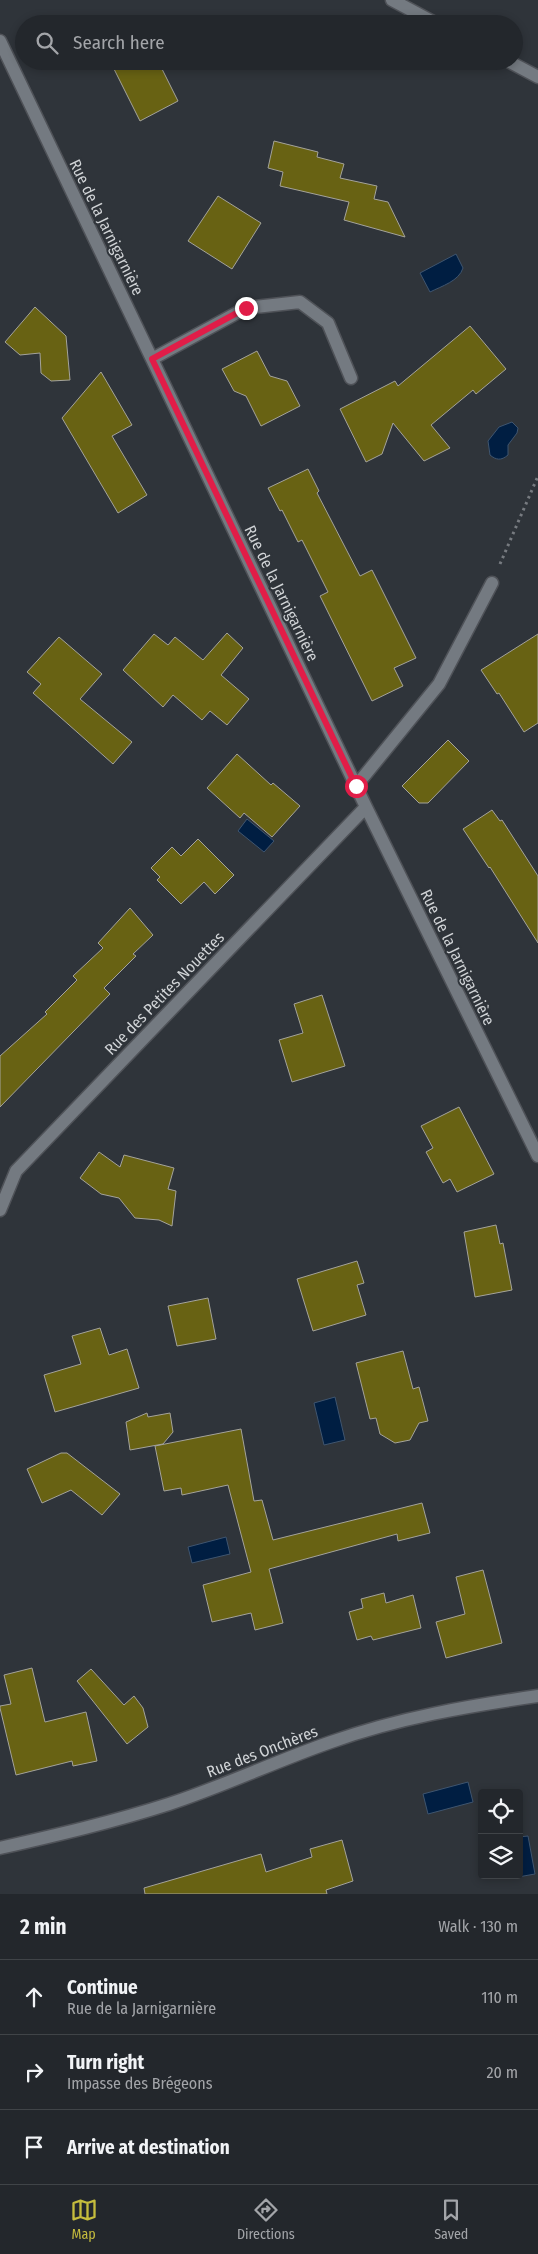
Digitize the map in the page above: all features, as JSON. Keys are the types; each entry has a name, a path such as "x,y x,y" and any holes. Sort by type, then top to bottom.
{"street":[{"path":"392,0 420,15"},
{"name":"Rue de la Jarnigarnière","path":"0,41 356,786 538,1156"},
{"path":"523,68 538,76"},
{"path":"152,359 246,308 300,302 328,323 351,378"},
{"path":"356,786 439,684 492,583"},
{"name":"Rue des Petites Nouettes","path":"0,1210 16,1171 366,806"},
{"name":"Rue des Onchères","path":"0,1848 106,1823 168,1804 373,1728 448,1711 538,1696"}],"path":[{"path":"492,583 538,476"}],"water":[{"path":"456,254 463,268 461,273 450,283 430,292 420,273"},
{"path":"512,422 518,428 517,433 508,445 508,455 501,459 494,458 490,455 488,441 499,427"},
{"path":"247,819 274,841 264,852 238,831"},
{"path":"335,1397 345,1440 324,1445 314,1403"},
{"path":"226,1537 230,1554 192,1563 188,1547"},
{"path":"468,1782 473,1802 428,1814 423,1794"},
{"path":"528,1836 535,1874 523,1876 523,1837"}],"building":[{"path":"114,70 162,70 178,101 140,121"},
{"path":"274,141 318,152 317,157 344,164 340,178 377,186 374,199 388,202 405,237 344,220 349,202 280,186 283,172 268,168"},
{"path":"218,196 261,223 232,269 188,241"},
{"path":"35,307 66,336 70,380 51,381 41,373 40,353 20,355 5,342"},
{"path":"470,326 506,369 476,394 473,390 431,425 450,448 424,461 393,423 382,454 366,462 340,409 395,381 398,386"},
{"path":"257,351 270,376 287,381 300,406 261,426 246,396 234,391 222,369"},
{"path":"101,372 132,425 112,436 147,495 118,513 62,418"},
{"path":"308,469 319,491 317,493 360,576 372,570 416,658 394,668 403,686 372,701 320,596 328,592 302,540 298,542 282,510 280,511 268,488"},
{"path":"227,633 243,648 221,675 249,699 227,725 210,711 202,720 173,695 163,707 123,670 154,634 168,645 175,637 203,660"},
{"path":"538,634 538,723 524,732 499,693 497,694 481,670"},
{"path":"59,637 102,674 80,699 132,742 113,764 33,693 41,684 27,672"},
{"path":"448,740 469,761 428,803 419,803 402,786"},
{"path":"237,754 271,785 273,783 300,806 272,837 244,813 240,818 207,788"},
{"path":"492,810 500,821 502,820 538,876 538,943 490,867 463,829"},
{"path":"198,839 234,875 215,894 204,882 181,904 157,880 160,877 151,868 172,847 181,856"},
{"path":"130,908 153,935 133,954 136,956 104,988 110,994 0,1107 0,1056 47,1014 45,1012 77,980 73,976 103,948 98,943"},
{"path":"322,995 345,1066 292,1082 279,1040 303,1033 294,1004"},
{"path":"459,1107 494,1174 457,1192 450,1179 443,1183 426,1152 433,1148 421,1126"},
{"path":"99,1152 120,1167 124,1155 174,1168 168,1189 176,1191 172,1226 159,1220 135,1218 119,1198 101,1194 80,1178"},
{"path":"496,1225 500,1244 503,1243 512,1290 475,1297 464,1232"},
{"path":"357,1261 364,1283 357,1285 366,1315 313,1331 297,1279"},
{"path":"208,1298 216,1339 177,1346 168,1306"},
{"path":"100,1328 109,1355 127,1349 139,1388 55,1412 44,1375 81,1364 72,1336"},
{"path":"403,1351 413,1389 419,1387 428,1421 419,1423 410,1440 395,1443 380,1434 376,1418 370,1419 356,1363"},
{"path":"147,1413 148,1417 170,1413 173,1432 163,1444 130,1450 126,1422"},
{"path":"241,1429 254,1501 262,1500 273,1540 422,1503 430,1533 398,1541 397,1534 269,1569 283,1623 255,1630 251,1613 212,1622 203,1585 251,1572 228,1485 182,1495 181,1488 164,1491 155,1446"},
{"path":"61,1453 67,1453 120,1494 102,1515 71,1490 42,1503 27,1469"},
{"path":"483,1570 502,1643 446,1658 436,1622 465,1614 456,1577"},
{"path":"384,1593 386,1603 413,1595 421,1628 373,1640 371,1636 357,1640 349,1612 363,1608 361,1599"},
{"path":"32,1668 45,1722 86,1712 97,1761 73,1766 72,1761 16,1775 0,1708 0,1706 11,1704 4,1675"},
{"path":"91,1669 124,1705 134,1696 143,1708 148,1727 127,1744 77,1681"},
{"path":"342,1840 353,1881 326,1890 327,1894 145,1894 144,1888 261,1854 266,1872 312,1857 310,1849"}],"route":[{"path":"246,308 152,359 356,786"}]}
